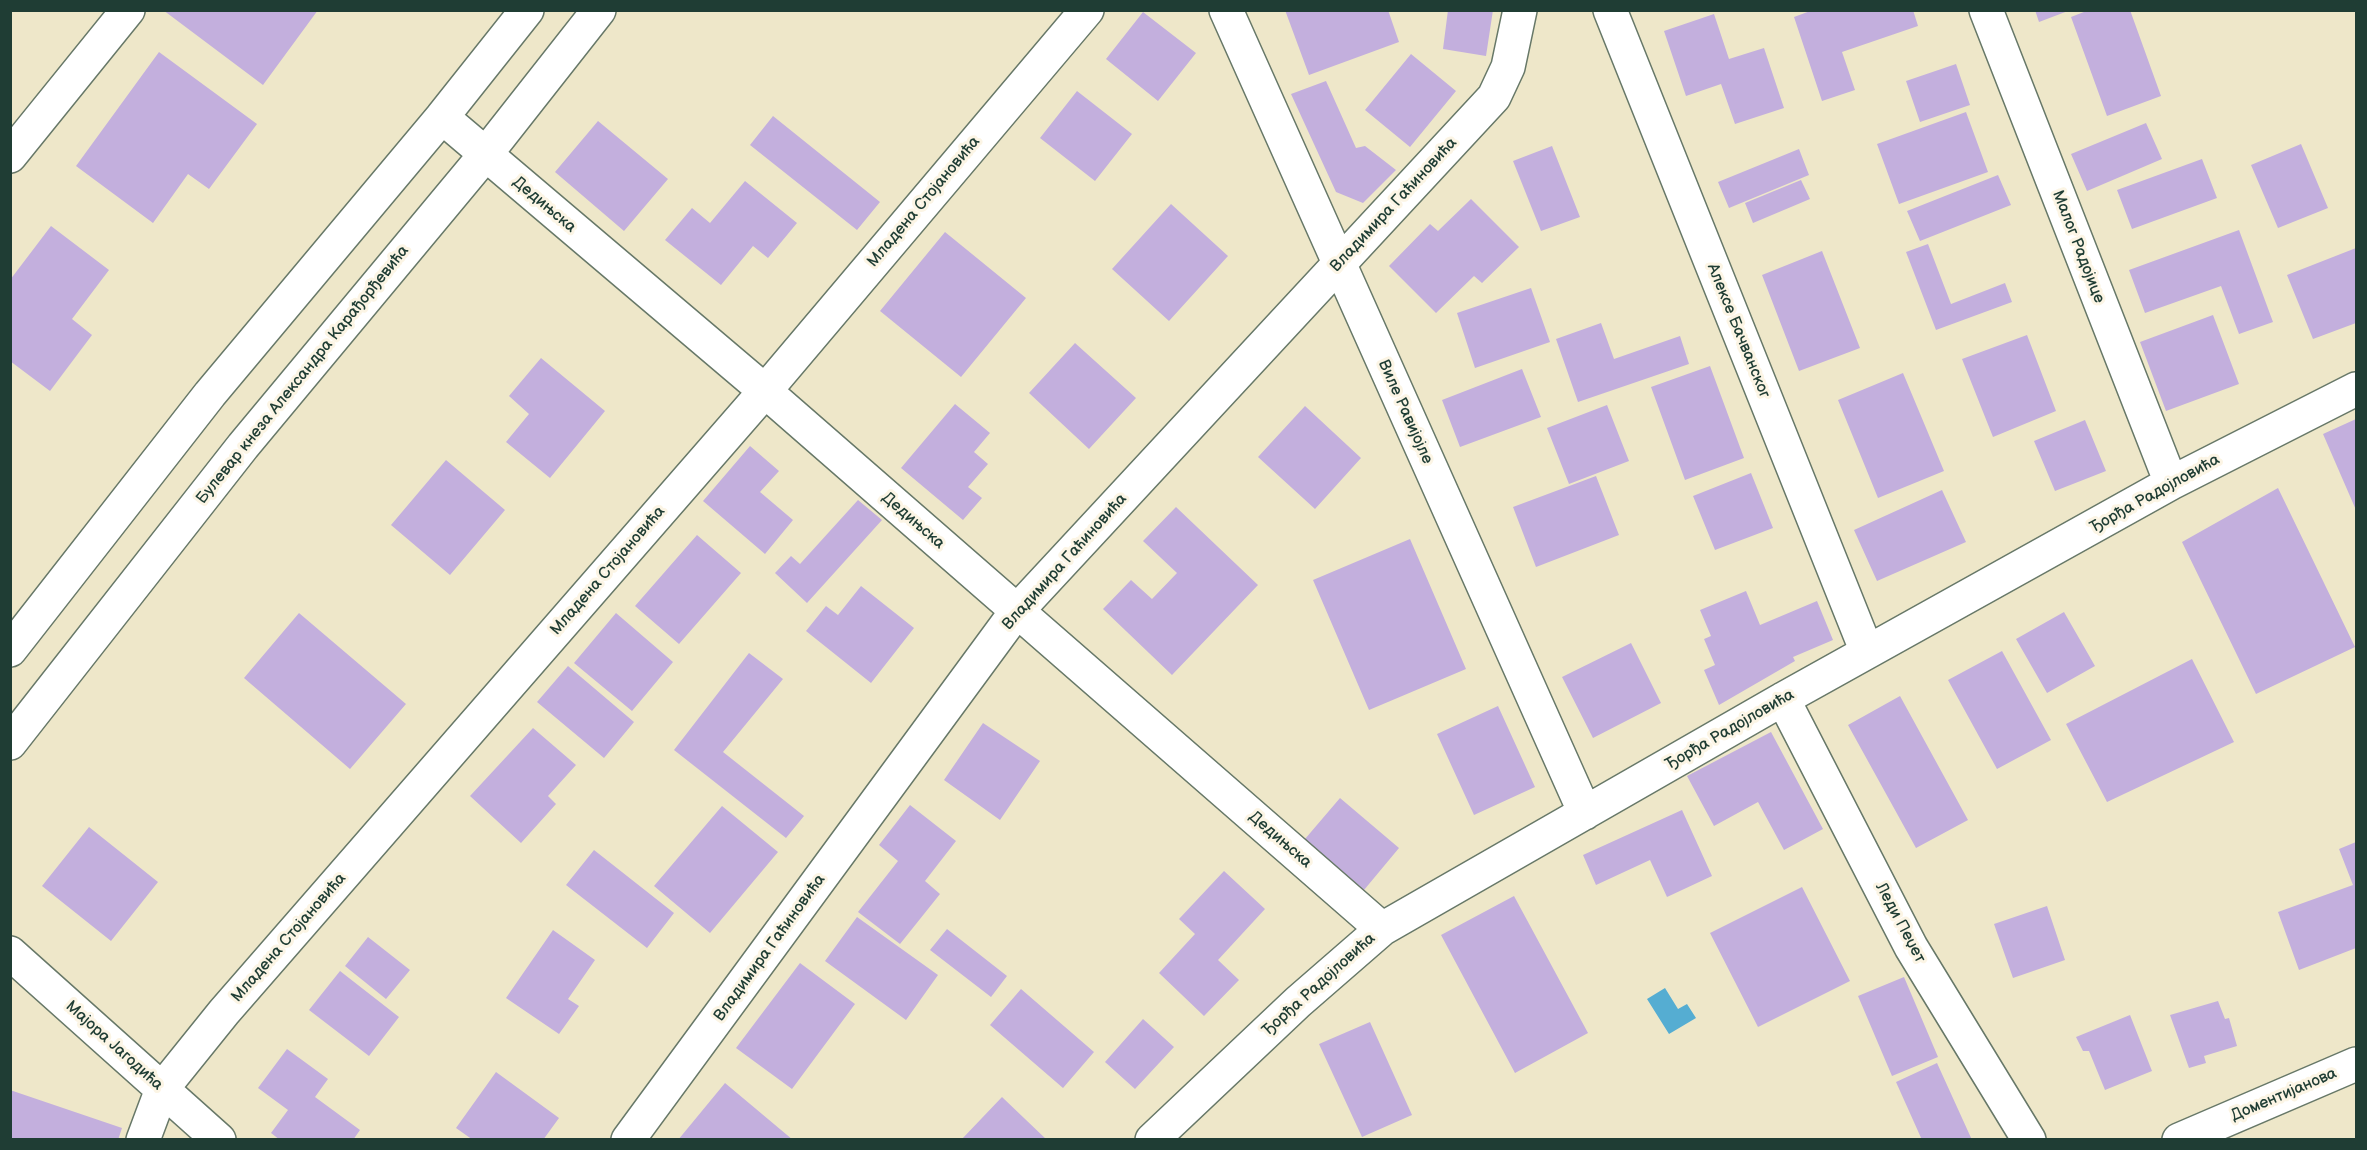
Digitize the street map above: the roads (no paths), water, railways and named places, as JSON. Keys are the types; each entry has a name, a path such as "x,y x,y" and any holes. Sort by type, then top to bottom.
{"street":[{"path":"10,156 128,10"},
{"path":"10,650 210,394 442,117 527,10"},
{"name":"Булевар кнеза Александра Карађорђевића","path":"10,742 243,446 484,155 599,10"},
{"name":"Младена Стојановића","path":"143,1140 162,1089 224,1012 765,391 1087,10"},
{"name":"Виле Равијојле","path":"1226,10 1585,813"},
{"name":"Владимира Гаћиновића","path":"628,1140 1016,612 1494,97 1508,67 1520,10"},
{"name":"Малог Радојице","path":"1986,10 2171,483"},
{"name":"Алексе Бачванског","path":"1619,13 1867,652"},
{"name":"Дедињска","path":"442,117 484,155 765,391 1382,929"},
{"name":"Ђорђа Радојловића","path":"1159,1137 1298,1002 1382,929 1783,699 2171,483 2356,389"},
{"name":"Леди Пеџет","path":"1783,699 1911,947 2029,1140"},
{"name":"Мајора Јагодића","path":"10,953 219,1140"},
{"name":"Доментијанова","path":"2179,1140 2356,1064"}],"water":[{"path":"1665,988 1678,1009 1687,1004 1696,1018 1669,1034 1647,999"}]}
